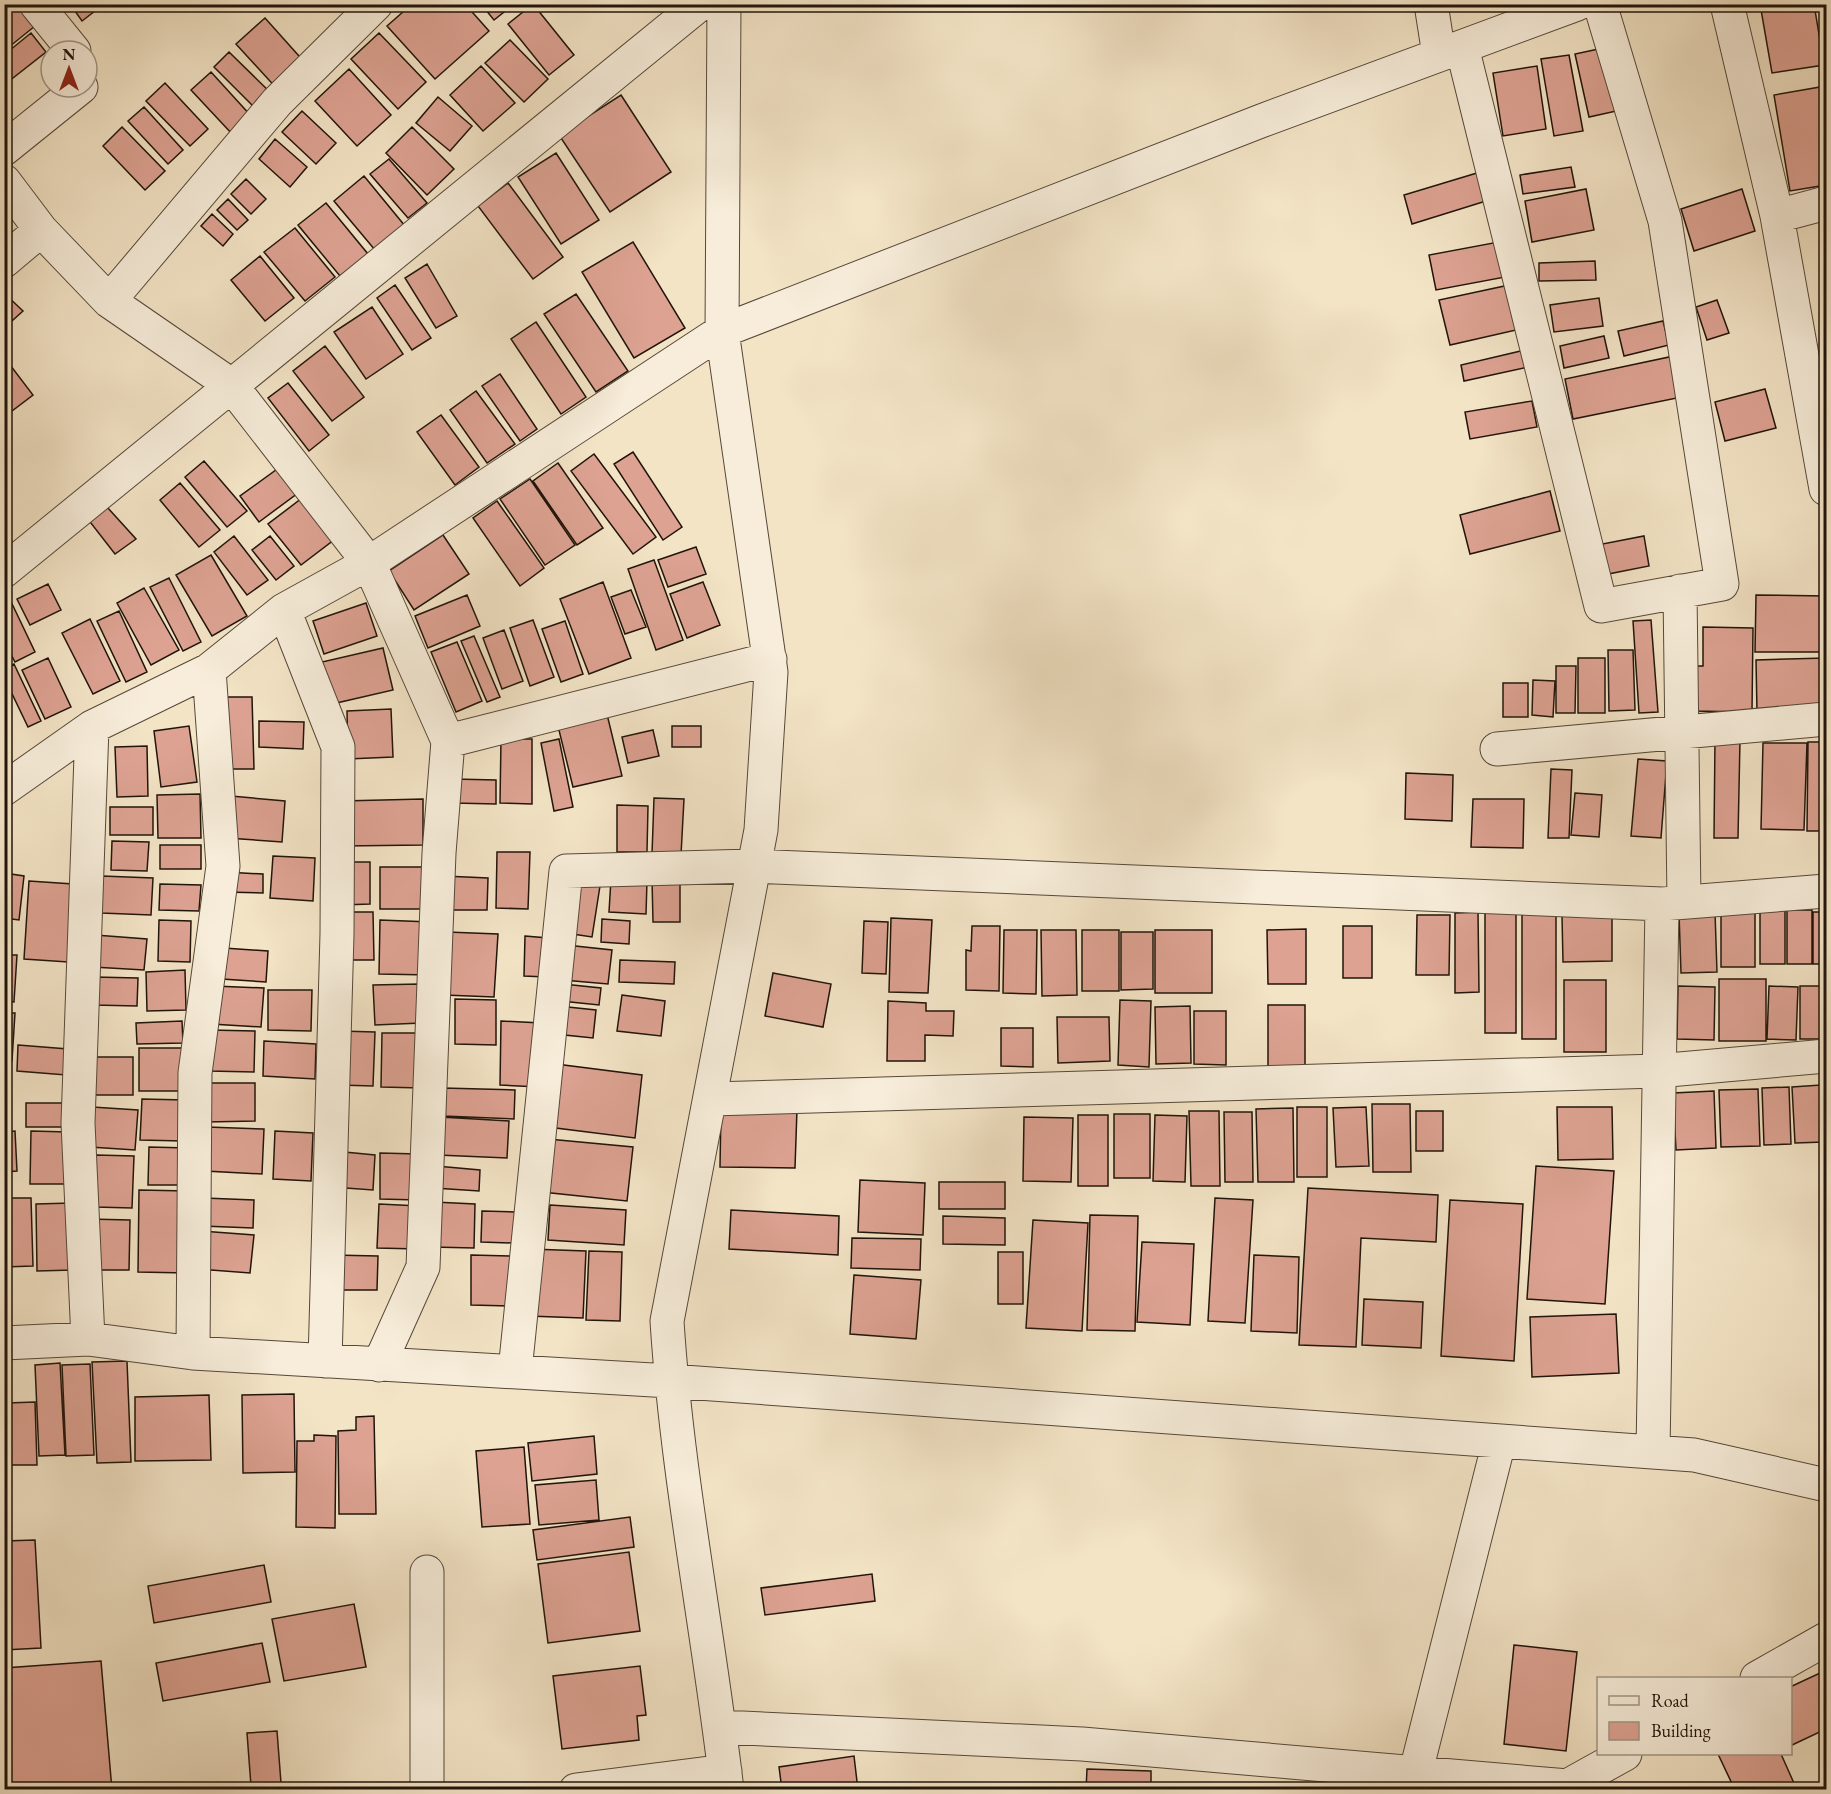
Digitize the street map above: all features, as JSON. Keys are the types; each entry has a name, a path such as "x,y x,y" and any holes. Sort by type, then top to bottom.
{"street":[{"path":"36,4 64,39"},
{"path":"109,301 277,102 376,4"},
{"path":"4,571 700,4"},
{"path":"576,1790 726,1780 721,1727 670,1381 667,1320 711,1099 752,866 761,830 770,659 722,331 724,4"},
{"path":"1431,4 1450,51 1601,606 1722,584 1665,221 1600,4"},
{"path":"4,789 92,727 209,670 284,610 369,563 722,331 1261,121 1577,4"},
{"path":"1727,4 1777,216 1827,489"},
{"path":"4,149 66,99"},
{"path":"4,182 41,230 109,301 231,385 369,563 448,741 439,853 423,1267 379,1365"},
{"path":"1777,216 1827,203"},
{"path":"4,261 41,230"},
{"path":"1653,1452 1657,1071 1673,903 1681,730 1680,591"},
{"path":"284,610 338,747 337,934 325,1361"},
{"path":"448,741 770,659"},
{"path":"193,1353 195,1073 223,866 209,670"},
{"path":"1497,749 1681,730 1827,719"},
{"path":"88,1339 78,1123 92,727"},
{"path":"515,1371 566,871 752,866 1673,903 1827,891"},
{"path":"711,1099 1657,1071 1827,1056"},
{"path":"4,1343 88,1339 193,1353 670,1381 1694,1455 1827,1485"},
{"path":"1416,1771 1499,1442"},
{"path":"427,1572 427,1790"},
{"path":"1759,1677 1827,1639"},
{"path":"721,1727 1082,1744 1416,1771 1564,1787 1622,1755"}],"building":[{"path":"70,4 104,4 82,21"},
{"path":"412,4 465,4 489,31 435,79 387,26"},
{"path":"481,4 514,4 494,20"},
{"path":"533,4 574,55 549,75 508,24"},
{"path":"1760,4 1814,4 1824,65 1772,73"},
{"path":"18,6 35,26 4,51 4,17"},
{"path":"265,18 307,65 279,91 236,44"},
{"path":"31,33 39,43 39,58 4,85 4,55"},
{"path":"379,33 426,82 398,109 351,59"},
{"path":"510,40 548,79 524,102 485,63"},
{"path":"1608,47 1621,110 1589,117 1575,54"},
{"path":"229,52 275,97 260,113 214,67"},
{"path":"1569,55 1583,131 1554,136 1541,59"},
{"path":"481,66 515,103 483,131 450,95"},
{"path":"1537,66 1546,129 1503,136 1493,73"},
{"path":"349,69 391,115 357,146 315,101"},
{"path":"211,72 252,117 233,135 191,90"},
{"path":"165,83 208,129 190,146 146,101"},
{"path":"1826,86 1826,185 1790,191 1774,95"},
{"path":"621,95 671,172 610,212 559,135"},
{"path":"438,97 472,126 450,151 416,123"},
{"path":"144,107 183,150 168,164 128,121"},
{"path":"302,111 336,143 316,164 282,132"},
{"path":"122,127 165,171 145,190 103,146"},
{"path":"412,127 454,169 427,195 386,153"},
{"path":"275,139 307,167 290,187 259,159"},
{"path":"556,153 599,220 561,244 518,177"},
{"path":"389,159 427,203 408,218 370,174"},
{"path":"1571,167 1575,187 1523,194 1520,175"},
{"path":"1477,173 1486,201 1412,224 1404,195"},
{"path":"364,176 405,226 375,250 334,201"},
{"path":"246,179 266,199 251,214 231,194"},
{"path":"508,183 563,257 533,279 478,206"},
{"path":"1586,189 1594,230 1532,242 1525,201"},
{"path":"1742,189 1755,231 1694,251 1681,209"},
{"path":"228,199 248,220 237,230 217,210"},
{"path":"326,203 368,254 340,276 298,225"},
{"path":"212,214 233,234 223,246 201,226"},
{"path":"295,228 335,277 305,301 264,252"},
{"path":"1509,240 1516,275 1436,290 1429,255"},
{"path":"633,242 685,328 634,358 582,272"},
{"path":"260,256 294,298 265,321 231,280"},
{"path":"1595,261 1596,280 1539,281 1539,263"},
{"path":"427,264 457,316 436,328 405,278"},
{"path":"1514,284 1525,328 1450,345 1439,300"},
{"path":"395,285 431,338 412,350 377,298"},
{"path":"4,293 23,311 4,328"},
{"path":"576,294 628,371 596,392 544,314"},
{"path":"1599,298 1603,326 1554,332 1550,305"},
{"path":"1717,300 1729,333 1707,340 1696,307"},
{"path":"372,307 403,354 366,379 334,332"},
{"path":"1663,321 1669,345 1624,356 1618,331"},
{"path":"536,322 586,397 561,414 511,339"},
{"path":"1604,336 1609,358 1564,368 1560,346"},
{"path":"325,346 364,397 332,421 293,371"},
{"path":"1525,350 1528,367 1464,381 1461,365"},
{"path":"1674,356 1682,397 1573,419 1565,379"},
{"path":"4,357 33,395 4,417"},
{"path":"500,374 537,429 520,441 482,386"},
{"path":"288,383 329,435 309,451 268,398"},
{"path":"1765,389 1776,428 1725,441 1715,402"},
{"path":"476,391 515,444 487,463 450,410"},
{"path":"1532,401 1537,427 1470,439 1465,412"},
{"path":"441,415 479,467 455,485 417,432"},
{"path":"633,452 682,527 663,540 614,464"},
{"path":"594,454 656,537 633,554 571,471"},
{"path":"204,461 247,511 227,527 185,477"},
{"path":"558,463 603,528 577,545 533,481"},
{"path":"280,467 298,493 259,522 240,496"},
{"path":"530,479 575,545 545,565 500,499"},
{"path":"180,483 220,530 199,547 160,500"},
{"path":"1550,491 1560,531 1470,554 1460,515"},
{"path":"306,495 339,536 301,565 268,524"},
{"path":"497,501 544,568 520,586 473,518"},
{"path":"107,507 136,539 115,554 87,518"},
{"path":"443,535 469,574 414,610 389,571"},
{"path":"234,536 268,580 247,595 214,552"},
{"path":"270,536 294,566 276,580 252,550"},
{"path":"1644,536 1649,566 1598,576 1592,546"},
{"path":"696,547 706,574 668,587 658,560"},
{"path":"211,555 247,616 212,636 176,575"},
{"path":"654,560 683,640 656,650 628,569"},
{"path":"169,578 201,642 183,651 150,587"},
{"path":"603,582 631,658 589,674 560,599"},
{"path":"703,582 720,625 687,638 670,594"},
{"path":"48,584 61,610 30,625 17,599"},
{"path":"4,587 35,652 15,662 4,641"},
{"path":"144,588 179,650 151,665 117,603"},
{"path":"631,590 646,627 625,634 611,597"},
{"path":"467,595 480,626 428,648 415,616"},
{"path":"1756,595 1826,596 1826,652 1755,652"},
{"path":"366,603 377,636 324,654 313,621"},
{"path":"119,611 147,672 126,682 97,621"},
{"path":"90,619 120,681 93,694 62,633"},
{"path":"533,620 554,677 530,686 510,628"},
{"path":"1651,620 1658,712 1639,713 1633,621"},
{"path":"565,621 583,674 561,682 542,629"},
{"path":"1703,627 1753,628 1752,712 1690,711 1691,666 1703,666"},
{"path":"504,630 523,681 502,689 483,638"},
{"path":"474,636 500,697 487,702 461,641"},
{"path":"457,642 482,701 456,712 431,652"},
{"path":"383,648 393,690 332,704 322,662"},
{"path":"1608,650 1633,650 1635,710 1609,711"},
{"path":"48,658 71,707 45,719 22,670"},
{"path":"1578,658 1605,658 1605,713 1578,713"},
{"path":"1826,658 1826,711 1757,712 1756,660"},
{"path":"14,664 41,721 28,727 4,677 4,669"},
{"path":"1556,666 1576,666 1575,713 1556,713"},
{"path":"1533,680 1555,681 1553,717 1532,715"},
{"path":"1503,683 1528,683 1528,717 1503,717"},
{"path":"227,697 252,697 254,769 229,769"},
{"path":"605,706 622,776 573,787 556,718"},
{"path":"391,709 393,757 348,759 347,711"},
{"path":"259,721 304,722 303,749 259,747"},
{"path":"189,726 197,782 161,787 154,731"},
{"path":"672,726 701,726 701,747 672,747"},
{"path":"653,730 659,756 628,763 622,737"},
{"path":"501,739 532,739 532,804 500,803"},
{"path":"559,739 573,807 554,811 541,743"},
{"path":"1715,739 1740,740 1738,838 1714,838"},
{"path":"1808,742 1826,742 1826,831 1807,831"},
{"path":"1763,743 1807,743 1804,830 1761,829"},
{"path":"147,746 148,796 117,797 115,747"},
{"path":"1638,759 1667,761 1661,838 1631,836"},
{"path":"1551,769 1572,770 1569,838 1548,838"},
{"path":"1406,773 1453,775 1452,821 1405,819"},
{"path":"453,779 496,780 496,804 453,803"},
{"path":"1575,793 1602,795 1599,837 1571,835"},
{"path":"200,794 201,838 158,838 157,795"},
{"path":"231,796 285,801 282,842 227,838"},
{"path":"654,798 684,799 681,855 652,854"},
{"path":"423,799 423,845 343,846 342,801"},
{"path":"1473,799 1524,799 1523,848 1471,847"},
{"path":"617,805 648,806 647,852 617,852"},
{"path":"110,807 153,807 153,835 110,835"},
{"path":"112,841 149,842 147,871 111,870"},
{"path":"160,845 201,845 201,869 160,869"},
{"path":"497,852 530,852 528,909 496,908"},
{"path":"273,856 315,858 313,901 270,898"},
{"path":"341,862 370,862 370,904 342,905"},
{"path":"380,867 427,867 427,909 380,909"},
{"path":"225,872 263,874 263,893 225,892"},
{"path":"4,873 24,876 19,920 4,918"},
{"path":"102,876 153,878 151,915 101,913"},
{"path":"444,876 488,878 487,910 443,910"},
{"path":"611,879 647,881 646,914 609,912"},
{"path":"652,879 680,879 680,922 653,922"},
{"path":"29,881 73,884 68,962 24,959"},
{"path":"574,882 600,886 592,937 566,933"},
{"path":"160,884 201,885 199,911 159,910"},
{"path":"1485,909 1516,909 1516,1033 1485,1033"},
{"path":"1760,910 1785,910 1785,964 1760,964"},
{"path":"1787,910 1812,910 1812,964 1787,964"},
{"path":"1522,911 1556,911 1556,1039 1522,1039"},
{"path":"1721,911 1755,911 1755,967 1721,967"},
{"path":"345,912 373,912 374,960 346,960"},
{"path":"1478,912 1479,992 1455,993 1455,913"},
{"path":"1715,912 1717,972 1681,973 1679,913"},
{"path":"1813,912 1826,912 1826,964 1813,964"},
{"path":"1417,915 1450,915 1449,975 1416,975"},
{"path":"1562,916 1612,916 1612,961 1563,962"},
{"path":"891,918 932,920 928,993 889,992"},
{"path":"602,919 630,921 629,944 601,942"},
{"path":"159,920 191,921 190,962 158,961"},
{"path":"380,920 431,922 430,975 379,974"},
{"path":"864,921 888,922 886,974 862,973"},
{"path":"972,926 1000,926 999,991 966,990 966,950 971,951"},
{"path":"1343,926 1372,926 1372,978 1343,978"},
{"path":"1306,929 1306,984 1268,984 1267,930"},
{"path":"1004,930 1037,930 1036,994 1003,993"},
{"path":"1041,930 1076,930 1077,995 1042,996"},
{"path":"1082,930 1119,930 1119,991 1082,991"},
{"path":"1155,930 1212,930 1212,993 1155,993"},
{"path":"447,932 498,934 494,997 444,995"},
{"path":"1121,932 1153,932 1153,989 1121,990"},
{"path":"95,935 147,939 144,970 93,967"},
{"path":"525,936 548,938 546,977 524,976"},
{"path":"566,945 612,950 608,984 563,980"},
{"path":"224,948 268,951 266,982 222,979"},
{"path":"4,955 17,955 14,1002 4,1001"},
{"path":"620,960 675,962 674,984 619,982"},
{"path":"185,970 186,1010 147,1011 146,972"},
{"path":"773,973 831,984 823,1027 765,1016"},
{"path":"94,977 138,978 137,1006 93,1005"},
{"path":"1719,979 1766,979 1766,1041 1719,1041"},
{"path":"1564,980 1606,980 1606,1052 1564,1052"},
{"path":"419,984 421,1023 375,1025 373,985"},
{"path":"563,984 601,988 599,1005 561,1001"},
{"path":"214,986 264,988 261,1027 211,1024"},
{"path":"1678,986 1715,987 1714,1040 1677,1039"},
{"path":"1769,986 1798,987 1796,1040 1767,1039"},
{"path":"1800,986 1826,986 1826,1039 1800,1039"},
{"path":"268,990 312,990 311,1031 268,1030"},
{"path":"622,995 665,1001 661,1036 617,1031"},
{"path":"455,999 496,1000 496,1045 455,1044"},
{"path":"1120,1000 1151,1001 1149,1067 1118,1065"},
{"path":"888,1001 926,1003 926,1011 954,1011 953,1036 925,1035 925,1061 887,1061"},
{"path":"1268,1005 1305,1005 1305,1068 1268,1068"},
{"path":"558,1006 596,1010 593,1038 555,1034"},
{"path":"1190,1006 1191,1063 1156,1064 1155,1007"},
{"path":"1194,1011 1226,1011 1226,1065 1194,1064"},
{"path":"4,1013 15,1013 12,1061 4,1060"},
{"path":"1057,1017 1109,1017 1110,1061 1058,1063"},
{"path":"182,1021 183,1043 137,1044 136,1023"},
{"path":"501,1021 541,1023 539,1087 500,1085"},
{"path":"1001,1028 1033,1028 1033,1067 1001,1066"},
{"path":"209,1030 255,1031 254,1072 209,1071"},
{"path":"340,1031 375,1032 373,1086 339,1085"},
{"path":"382,1033 423,1033 422,1088 381,1087"},
{"path":"264,1041 316,1044 315,1079 263,1076"},
{"path":"18,1045 68,1049 66,1075 17,1071"},
{"path":"139,1048 184,1048 184,1091 139,1091"},
{"path":"94,1057 133,1057 133,1095 94,1095"},
{"path":"556,1064 642,1075 635,1138 548,1127"},
{"path":"206,1083 255,1083 255,1121 206,1122"},
{"path":"1821,1085 1824,1142 1795,1143 1792,1087"},
{"path":"1789,1087 1791,1144 1764,1145 1762,1088"},
{"path":"443,1088 515,1090 514,1119 443,1116"},
{"path":"4,1089 9,1089 8,1107 4,1107"},
{"path":"1758,1089 1760,1146 1721,1147 1719,1090"},
{"path":"1714,1091 1716,1148 1676,1150 1673,1093"},
{"path":"142,1099 185,1100 183,1141 140,1140"},
{"path":"26,1103 67,1103 67,1127 26,1127"},
{"path":"1372,1104 1410,1104 1411,1172 1373,1172"},
{"path":"92,1107 138,1110 135,1150 90,1147"},
{"path":"1297,1107 1327,1107 1327,1177 1297,1177"},
{"path":"1366,1107 1369,1166 1336,1167 1333,1108"},
{"path":"1557,1107 1612,1107 1613,1159 1558,1160"},
{"path":"721,1108 797,1109 795,1168 720,1167"},
{"path":"1293,1108 1294,1182 1258,1182 1256,1109"},
{"path":"1189,1111 1219,1111 1220,1186 1191,1186"},
{"path":"1416,1111 1443,1111 1443,1151 1416,1151"},
{"path":"1224,1112 1252,1112 1253,1182 1225,1182"},
{"path":"1114,1114 1150,1114 1150,1178 1114,1178"},
{"path":"1078,1115 1108,1115 1108,1186 1078,1186"},
{"path":"1155,1115 1187,1116 1185,1182 1153,1181"},
{"path":"440,1117 509,1121 507,1158 438,1155"},
{"path":"1024,1117 1073,1118 1071,1182 1023,1181"},
{"path":"207,1127 264,1129 262,1174 205,1171"},
{"path":"15,1131 17,1171 4,1172 4,1132"},
{"path":"31,1131 68,1132 67,1184 30,1184"},
{"path":"275,1131 313,1133 311,1181 273,1179"},
{"path":"548,1139 633,1147 627,1201 542,1192"},
{"path":"149,1147 188,1148 187,1185 148,1185"},
{"path":"334,1151 375,1155 373,1190 332,1187"},
{"path":"380,1153 418,1154 418,1200 380,1199"},
{"path":"96,1155 134,1156 132,1208 95,1207"},
{"path":"436,1166 480,1170 479,1191 434,1188"},
{"path":"1536,1166 1614,1171 1605,1304 1527,1299"},
{"path":"860,1180 925,1183 923,1235 858,1232"},
{"path":"939,1182 1005,1182 1005,1209 939,1209"},
{"path":"1308,1188 1438,1195 1436,1242 1361,1238 1356,1347 1299,1345"},
{"path":"139,1190 188,1191 187,1273 138,1272"},
{"path":"4,1198 31,1198 33,1266 4,1267"},
{"path":"204,1198 254,1200 253,1228 202,1226"},
{"path":"1215,1198 1253,1200 1245,1323 1208,1321"},
{"path":"1450,1200 1523,1204 1514,1361 1441,1356"},
{"path":"434,1202 475,1204 474,1248 432,1247"},
{"path":"72,1203 73,1270 37,1271 36,1204"},
{"path":"379,1204 419,1206 418,1249 377,1248"},
{"path":"550,1205 626,1210 624,1245 548,1240"},
{"path":"731,1210 839,1216 838,1255 729,1249"},
{"path":"482,1211 515,1212 514,1243 481,1242"},
{"path":"1090,1215 1138,1216 1135,1331 1087,1330"},
{"path":"943,1216 1005,1218 1005,1245 943,1244"},
{"path":"88,1219 130,1220 129,1270 87,1270"},
{"path":"1033,1220 1088,1223 1082,1331 1026,1328"},
{"path":"201,1231 254,1235 250,1273 198,1269"},
{"path":"852,1238 921,1239 920,1270 851,1268"},
{"path":"1142,1242 1194,1244 1190,1325 1137,1322"},
{"path":"530,1249 586,1251 583,1318 528,1316"},
{"path":"589,1251 622,1252 620,1321 586,1320"},
{"path":"998,1252 1023,1252 1023,1304 998,1304"},
{"path":"332,1255 378,1256 377,1290 332,1290"},
{"path":"471,1255 513,1256 512,1306 471,1305"},
{"path":"1254,1255 1299,1257 1297,1333 1251,1331"},
{"path":"854,1275 921,1280 916,1339 850,1334"},
{"path":"1364,1299 1423,1302 1421,1348 1362,1345"},
{"path":"1616,1314 1619,1373 1532,1377 1530,1317"},
{"path":"127,1361 131,1462 97,1463 92,1362"},
{"path":"60,1363 65,1455 39,1456 35,1365"},
{"path":"90,1364 94,1455 66,1456 62,1365"},
{"path":"294,1394 295,1472 243,1473 242,1395"},
{"path":"209,1395 211,1460 135,1461 135,1397"},
{"path":"35,1402 37,1465 9,1465 7,1403"},
{"path":"374,1416 376,1514 339,1514 338,1431 356,1430 356,1417"},
{"path":"314,1435 336,1436 335,1528 296,1527 297,1441 314,1441"},
{"path":"594,1436 597,1474 532,1481 528,1443"},
{"path":"524,1447 530,1524 482,1527 476,1451"},
{"path":"596,1480 599,1520 539,1525 535,1485"},
{"path":"630,1517 634,1547 537,1560 533,1530"},
{"path":"35,1540 41,1648 4,1650 4,1541"},
{"path":"629,1552 640,1631 548,1643 538,1564"},
{"path":"264,1565 271,1602 154,1623 148,1586"},
{"path":"872,1574 875,1601 765,1615 761,1588"},
{"path":"354,1604 366,1667 284,1681 272,1619"},
{"path":"262,1643 270,1682 163,1701 156,1663"},
{"path":"1514,1645 1577,1652 1566,1751 1504,1744"},
{"path":"101,1661 112,1790 4,1790 4,1668"},
{"path":"640,1666 646,1715 637,1716 639,1740 562,1749 553,1676"},
{"path":"1820,1673 1826,1686 1826,1729 1792,1745 1792,1686"},
{"path":"277,1731 281,1783 251,1786 247,1733"},
{"path":"1718,1755 1781,1755 1797,1790 1735,1790"},
{"path":"854,1756 858,1790 782,1790 779,1767"},
{"path":"1087,1769 1151,1771 1151,1790 1086,1790"}]}
